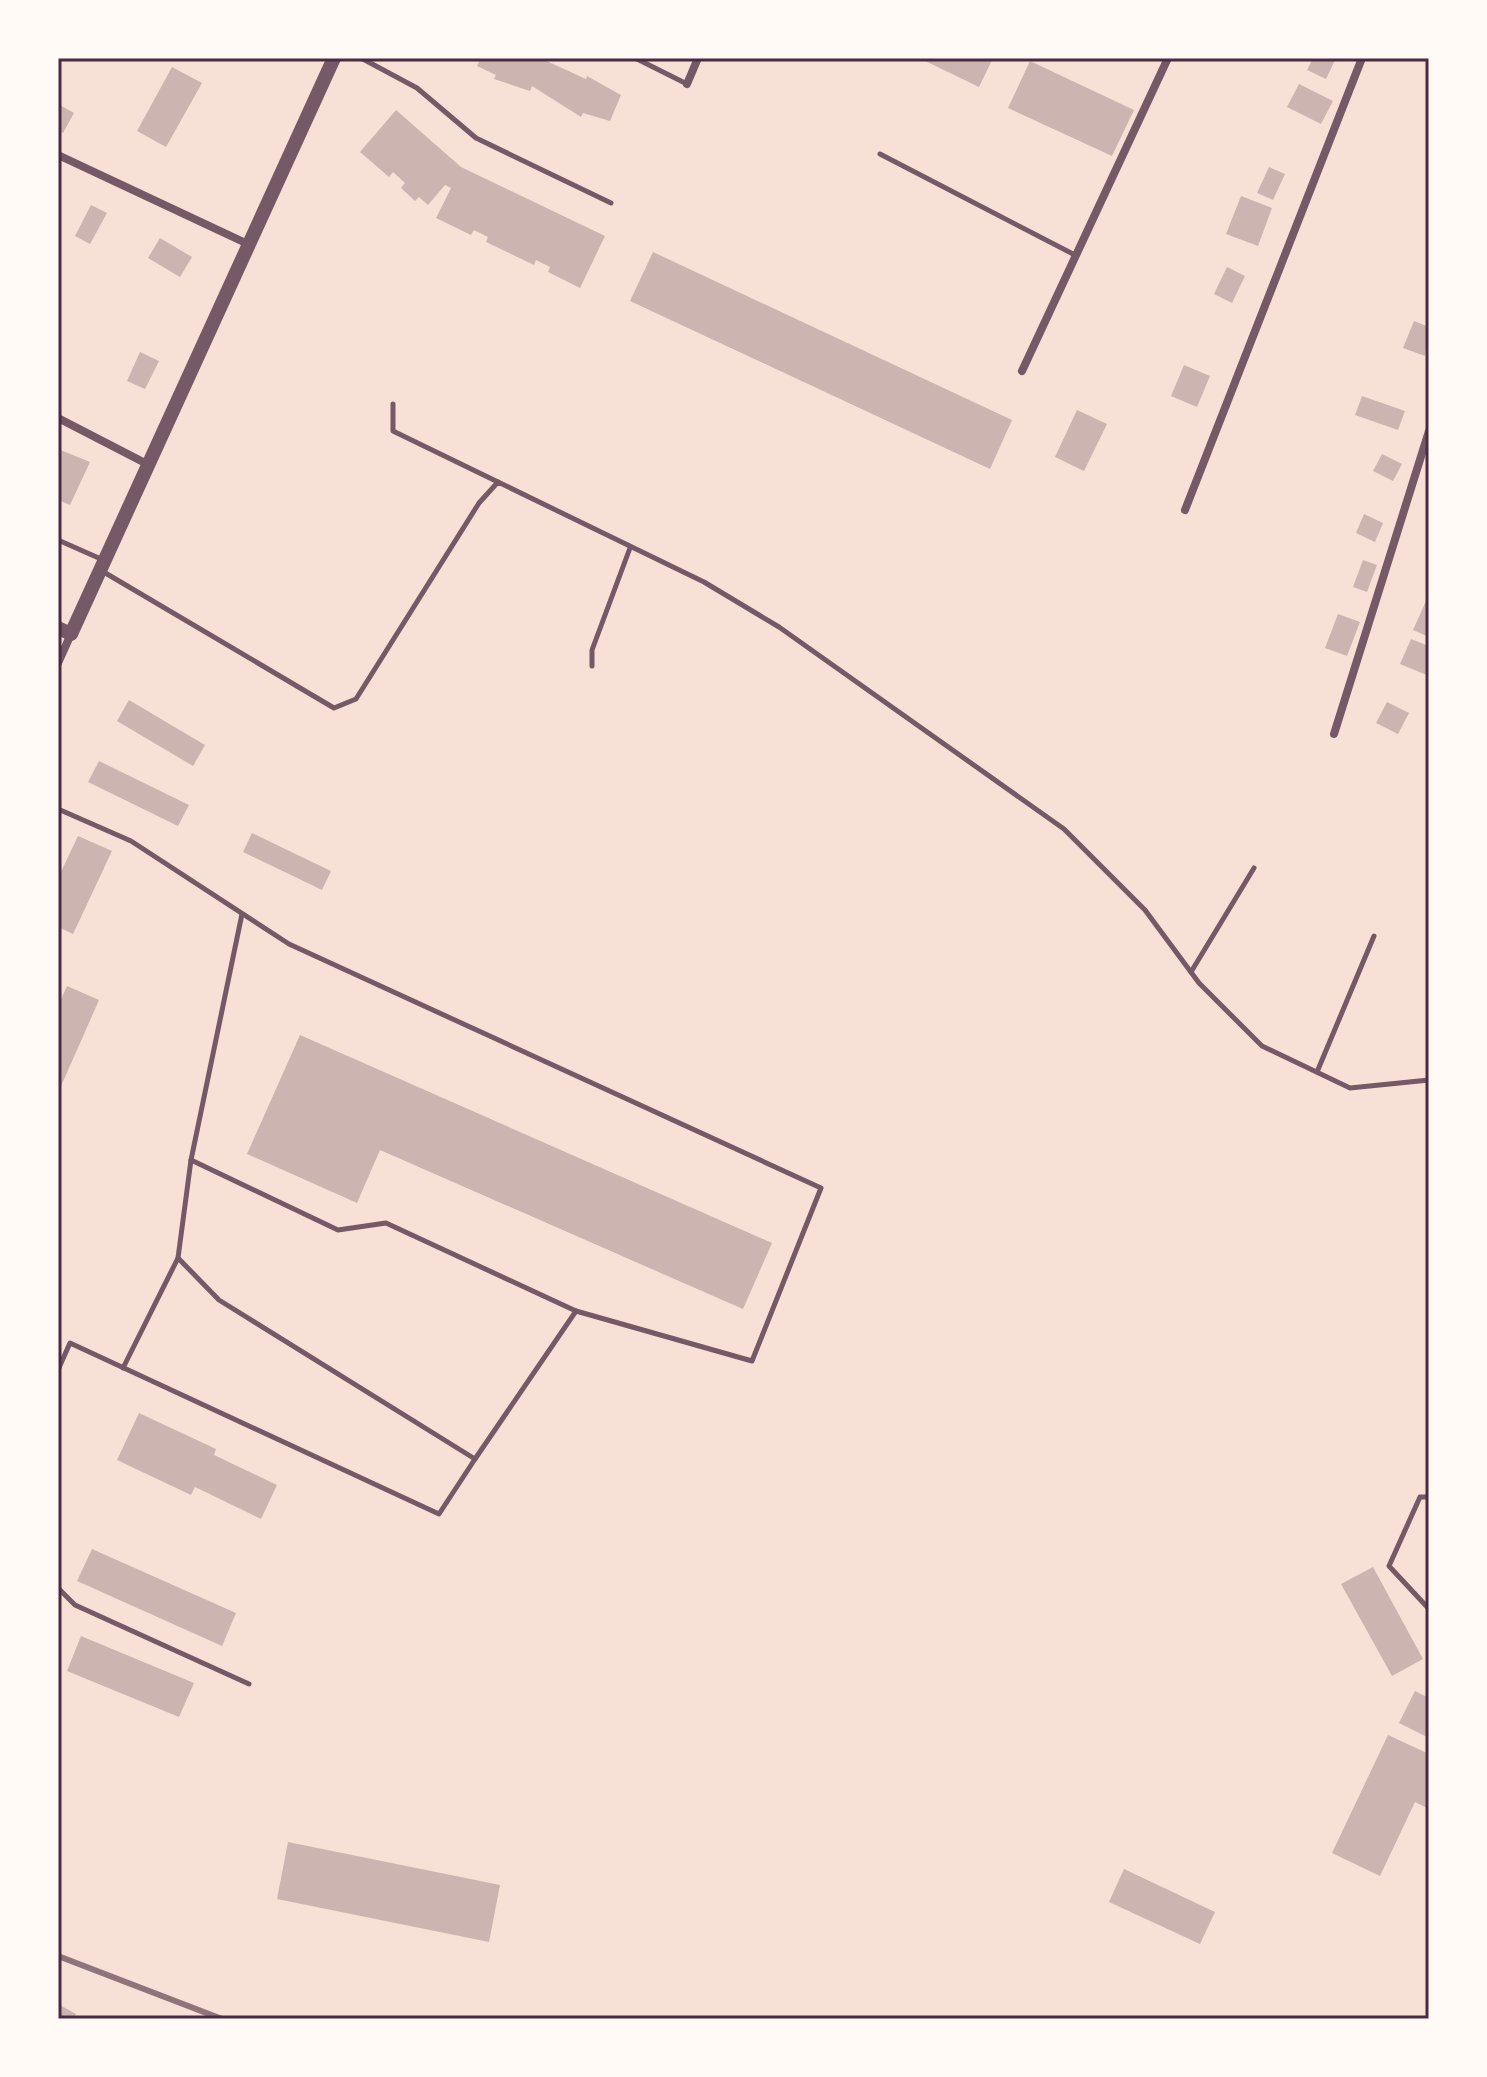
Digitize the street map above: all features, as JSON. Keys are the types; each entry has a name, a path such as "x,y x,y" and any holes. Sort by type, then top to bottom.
{"street":[{"path":"58,663 65,631 103,566 334,58"},
{"path":"687,84 698,58"},
{"path":"1022,371 1168,58"},
{"path":"1185,510 1362,58"},
{"path":"58,155 250,245"},
{"path":"58,418 150,465"},
{"path":"1334,734 1429,431"}],"lane":[{"path":"361,58 417,88 476,138 611,203"},
{"path":"635,58 687,84"},
{"path":"880,154 1076,255"},
{"path":"393,404 393,431 704,582 779,627 1064,829 1145,910 1191,972 1262,1046 1350,1088 1429,1080"},
{"path":"58,540 334,708 356,699 479,503 498,482"},
{"path":"592,666 592,650 630,548"},
{"path":"58,809 131,841 289,944 821,1188 752,1361 576,1311 386,1223 338,1230 191,1160"},
{"path":"1191,972 1254,868"},
{"path":"123,1368 178,1258 191,1160 242,914"},
{"path":"1317,1072 1374,936"},
{"path":"178,1258 219,1300 475,1459"},
{"path":"58,1370 70,1343 439,1514 576,1311"},
{"path":"1429,1497 1420,1497 1389,1566 1429,1609"},
{"path":"58,1588 75,1605 249,1684"}],"building":[{"path":"471,58 540,58 586,79 587,76 621,95 610,121 583,113 581,117 532,86 530,91 494,79 496,75 477,66 479,62"},
{"path":"919,58 993,58 979,87"},
{"path":"1313,58 1336,58 1326,79 1307,70"},
{"path":"1030,61 1134,110 1112,156 1008,108"},
{"path":"172,67 202,83 166,147 137,131"},
{"path":"1299,84 1333,101 1321,124 1287,107"},
{"path":"58,104 74,113 63,133 58,130"},
{"path":"396,110 461,167 605,236 580,288 548,272 550,267 536,260 534,265 486,242 488,237 474,230 471,235 436,218 451,188 445,185 428,205 419,197 415,201 401,188 405,183 393,172 389,177 360,152"},
{"path":"1269,167 1285,174 1273,200 1257,193"},
{"path":"1241,196 1272,208 1258,246 1226,234"},
{"path":"91,205 107,213 90,244 75,236"},
{"path":"160,238 192,257 180,277 148,258"},
{"path":"653,252 1012,420 990,469 630,301"},
{"path":"1227,267 1245,276 1232,303 1214,294"},
{"path":"1414,321 1429,327 1425,356 1403,348"},
{"path":"140,352 159,361 145,389 127,381"},
{"path":"1184,365 1210,376 1197,407 1171,396"},
{"path":"1362,396 1405,411 1398,430 1355,415"},
{"path":"1077,410 1107,424 1084,471 1055,457"},
{"path":"58,449 90,462 70,505 58,500"},
{"path":"1382,454 1402,464 1393,481 1373,471"},
{"path":"1364,514 1383,523 1375,542 1356,533"},
{"path":"1363,560 1377,565 1367,592 1353,587"},
{"path":"1426,601 1429,603 1429,637 1413,630"},
{"path":"1338,614 1360,622 1347,656 1325,648"},
{"path":"1411,639 1429,646 1429,676 1400,664"},
{"path":"129,700 205,745 193,766 117,721"},
{"path":"1387,702 1409,713 1398,734 1376,723"},
{"path":"99,761 189,805 178,826 88,782"},
{"path":"252,833 331,871 322,890 243,852"},
{"path":"78,836 112,851 73,934 58,927 58,878"},
{"path":"67,986 99,1000 58,1093 58,1006"},
{"path":"300,1035 772,1243 743,1309 380,1150 357,1203 247,1154"},
{"path":"139,1413 216,1449 214,1455 277,1485 261,1519 195,1487 191,1495 117,1460"},
{"path":"92,1549 236,1613 222,1646 77,1581"},
{"path":"1373,1567 1423,1659 1392,1676 1341,1584"},
{"path":"81,1636 194,1683 179,1717 67,1671"},
{"path":"1415,1691 1429,1698 1429,1738 1399,1723"},
{"path":"1388,1735 1429,1754 1429,1809 1415,1802 1380,1876 1332,1853"},
{"path":"288,1842 500,1885 489,1942 277,1899"},
{"path":"1124,1869 1215,1912 1200,1944 1109,1902"},
{"path":"58,2004 76,2014 73,2019 58,2019"}],"railway":[{"path":"58,1956 222,2019"}]}
